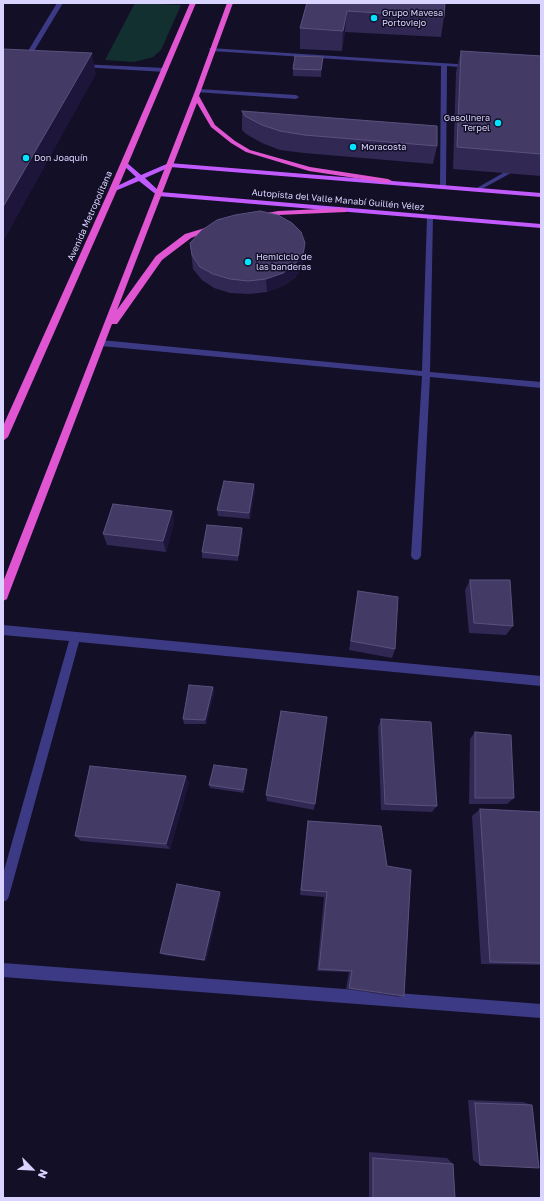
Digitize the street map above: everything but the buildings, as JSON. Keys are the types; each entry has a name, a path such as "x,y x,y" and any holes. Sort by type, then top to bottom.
{"highway":[{"name":"Avenida Metropolitana","path":"3,437 113,190 193,3"},
{"path":"3,596 197,93 230,3"},
{"path":"197,93 205,114 213,126 233,142 248,151 309,169 388,181"},
{"path":"251,218 278,213 343,210"},
{"path":"101,343 130,298 159,258 188,236 223,225"}],"main road":[{"path":"124,163 158,194"},
{"name":"Autopista del Valle Manabí Guillén Vélez","path":"113,190 169,165 388,181 541,195"},
{"name":"Autopista del Valle Manabí Guillén Vélez","path":"158,194 541,226"}],"street":[{"path":"25,61 60,3"},
{"path":"212,49 474,66"},
{"path":"18,61 33,62"},
{"path":"72,64 165,70"},
{"path":"443,186 444,64"},
{"path":"197,93 296,97"},
{"path":"478,189 537,156 541,156"},
{"path":"416,556 426,374 430,217"},
{"path":"101,343 541,385"},
{"path":"3,630 75,638 541,680"},
{"path":"3,896 75,638"},
{"path":"3,970 541,1010"}],"green space":[{"path":"135,3 181,5 161,50 153,57 134,62 105,60"}],"place":[{"name":"Grupo Mavesa Portoviejo","path":"374,18"},
{"name":"Gasolinera Terpel","path":"498,123"},
{"name":"Moracosta","path":"353,147"},
{"name":"Don Joaquín","path":"26,158"},
{"name":"Hemiciclo de las banderas","path":"248,262"}]}
